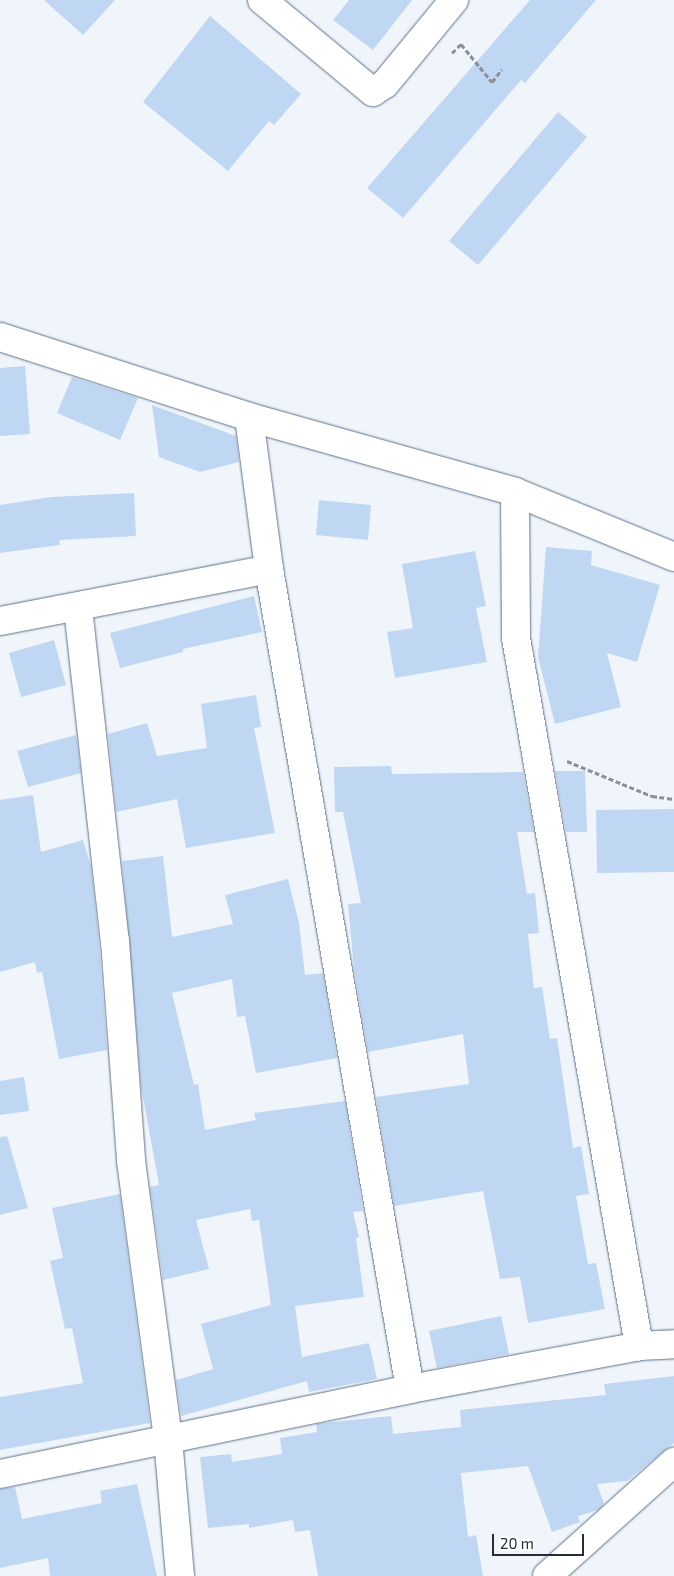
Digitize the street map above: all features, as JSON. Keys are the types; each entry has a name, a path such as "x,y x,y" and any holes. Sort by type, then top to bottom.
{"street":[{"path":"262,0 373,92 385,84 454,0"},
{"path":"0,337 250,417 515,492 674,556"},
{"path":"250,417 269,569 410,1389"},
{"path":"515,492 516,638 639,1346"},
{"path":"0,621 78,608 269,569"},
{"path":"78,608 115,942 131,1160 168,1439 180,1576"},
{"path":"0,1474 410,1389 639,1346 674,1344"},
{"path":"548,1576 674,1462"}],"path":[{"path":"448,56 461,44 492,82 502,69"},
{"path":"535,747 652,796 674,799"}],"building":[{"path":"44,0 115,0 83,35"},
{"path":"349,0 412,0 373,50 333,20"},
{"path":"530,0 596,0 525,83 521,80 403,218 367,188"},
{"path":"210,16 301,94 274,125 269,121 228,171 143,102"},
{"path":"558,112 587,137 478,265 449,241"},
{"path":"25,366 30,434 0,436 0,368"},
{"path":"72,377 138,398 120,440 57,413"},
{"path":"152,405 236,436 239,462 200,472 159,457"},
{"path":"134,493 136,536 59,540 60,545 0,553 0,505 51,497"},
{"path":"319,500 371,505 368,540 316,535"},
{"path":"546,547 592,551 591,565 660,585 637,662 607,653 621,707 555,724 538,657"},
{"path":"475,551 486,606 476,608 487,662 395,678 387,632 413,628 402,564"},
{"path":"254,596 262,632 183,649 183,652 120,668 110,633"},
{"path":"54,640 66,685 21,697 9,653"},
{"path":"256,695 261,727 254,728 275,833 186,848 177,799 116,812 108,734 147,723 157,756 207,748 201,704"},
{"path":"76,735 81,773 28,787 17,751"},
{"path":"391,766 392,774 523,772 534,832 517,832 527,894 535,893 539,933 528,934 534,988 542,987 550,1039 557,1038 573,1148 581,1146 589,1194 576,1196 588,1264 596,1263 605,1309 528,1323 520,1277 500,1279 483,1191 394,1206 376,1097 469,1084 463,1034 368,1052 354,969 348,904 361,903 343,812 335,812 334,767"},
{"path":"555,771 585,771 587,832 566,832"},
{"path":"33,795 41,852 83,840 91,866 107,1050 59,1059 42,972 37,973 35,962 0,972 0,800"},
{"path":"674,809 674,872 597,873 596,810"},
{"path":"163,856 172,937 233,924 225,895 288,879 299,923 305,975 323,973 337,1058 256,1073 245,1016 237,1017 232,979 172,993 194,1085 198,1084 205,1130 256,1120 254,1113 345,1101 363,1211 353,1212 359,1237 356,1238 364,1297 295,1306 302,1357 369,1343 377,1379 309,1392 307,1381 181,1416 176,1380 213,1369 201,1324 271,1305 259,1220 252,1221 250,1209 196,1220 209,1269 163,1280 150,1187 159,1185 141,1086 122,861"},
{"path":"24,1077 29,1111 0,1115 0,1081"},
{"path":"7,1136 28,1208 0,1215 0,1137"},
{"path":"120,1194 150,1423 0,1450 0,1397 83,1383 72,1328 65,1329 50,1261 63,1258 52,1208"},
{"path":"501,1316 509,1354 437,1368 429,1331"},
{"path":"674,1376 674,1443 627,1481 597,1484 604,1504 598,1510 578,1516 580,1522 552,1532 528,1466 461,1473 468,1537 476,1535 483,1576 318,1576 310,1530 295,1532 293,1520 249,1528 249,1524 208,1528 200,1457 231,1454 232,1462 282,1454 280,1438 317,1432 316,1424 323,1423 391,1416 393,1434 461,1427 460,1410 606,1395 604,1384"},
{"path":"137,1484 157,1576 50,1576 48,1558 0,1568 0,1489 15,1487 22,1519 102,1503 100,1491"}]}
